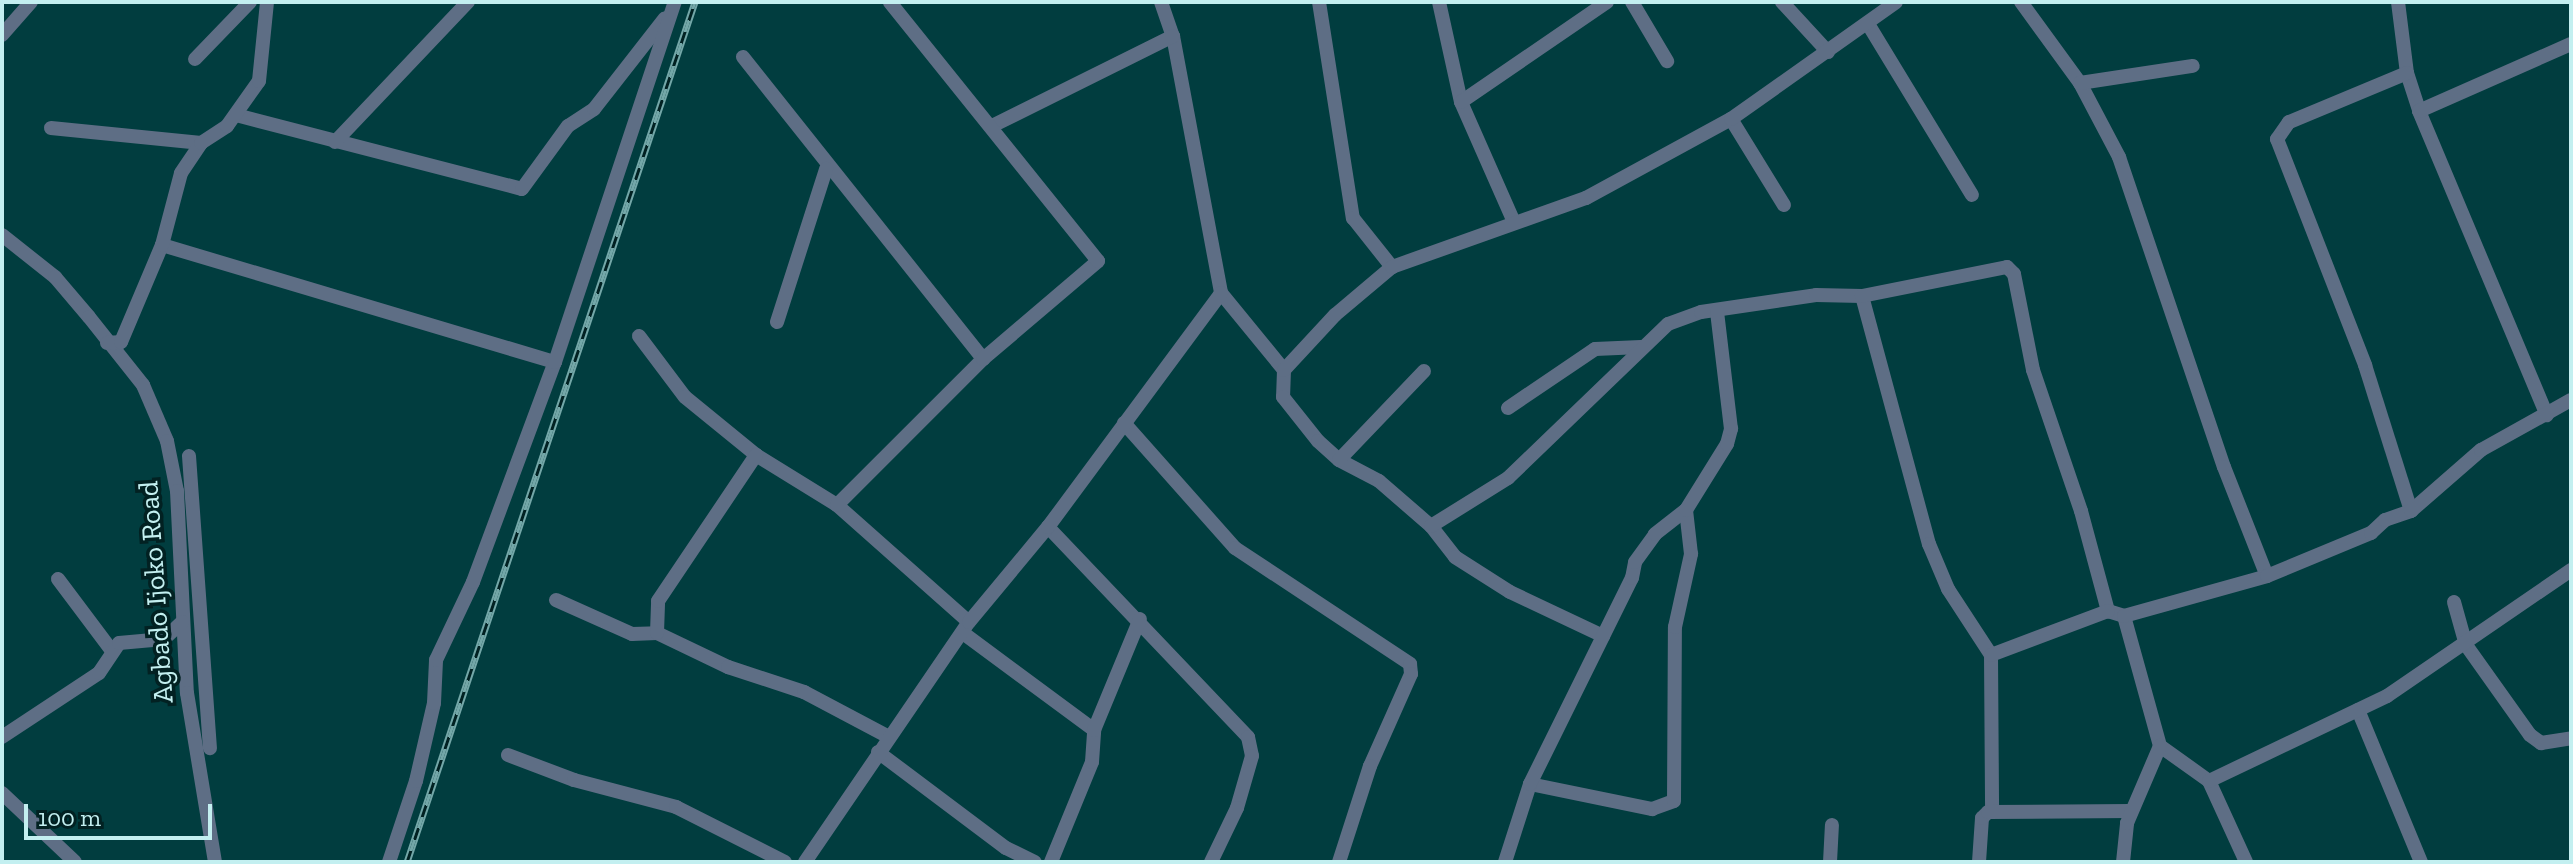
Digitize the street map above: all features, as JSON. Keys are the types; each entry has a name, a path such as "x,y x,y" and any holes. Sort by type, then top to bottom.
{"street":[{"path":"2,35 31,2"},
{"path":"195,59 250,2"},
{"path":"107,343 121,342 162,245 169,205 201,143 236,115 264,65 267,2"},
{"path":"335,142 468,2"},
{"path":"837,505 983,359 1098,261 994,125 890,2"},
{"path":"1161,2 1173,36 1221,293 1284,370"},
{"path":"1319,2 1353,218 1392,267"},
{"path":"1439,2 1461,102 1513,220"},
{"path":"1461,102 1607,2"},
{"path":"1632,2 1667,61"},
{"path":"1782,2 1828,52"},
{"path":"1603,636 1495,584 1455,557 1431,526 1379,481 1339,460 1283,397 1284,370 1335,315 1392,267 1513,220 1586,198 1731,119 1896,2"},
{"path":"2021,2 2080,83 2119,157 2224,467 2267,576"},
{"path":"2398,2 2407,73 2419,111 2547,415"},
{"path":"236,115 522,189 568,126 594,109 674,6"},
{"path":"389,862 416,781 434,703 436,660 473,582 555,362 674,6"},
{"path":"1868,24 1972,195"},
{"path":"994,125 1173,36"},
{"path":"2419,111 2568,45 2571,62"},
{"path":"743,57 826,169 983,359"},
{"path":"2080,83 2193,66"},
{"path":"2407,73 2289,122 2277,139 2365,365 2411,511"},
{"path":"1731,119 1784,205"},
{"path":"51,128 201,143"},
{"path":"777,322 826,169"},
{"name":"Agbado Ijoko Road","path":"5,242 55,277 143,385 167,441 177,491 187,693 215,862"},
{"path":"162,245 555,362"},
{"path":"1431,526 1508,478 1668,324 1816,295 1862,296 1999,265 2014,274 2033,370 2081,511 2108,611"},
{"path":"805,862 887,736 966,627 1048,527 1221,293"},
{"path":"1862,296 1929,544 1948,589 1991,655 1992,811"},
{"path":"1505,862 1530,784 1603,636 1635,562 1655,534 1686,510 1731,429 1717,312"},
{"path":"639,336 685,397 756,455 837,505 966,627 1094,730"},
{"path":"1508,408 1595,349 1641,347"},
{"path":"1339,460 1424,371"},
{"path":"1991,655 2108,611 2124,616 2267,576 2411,511 2481,450 2571,400"},
{"path":"1124,423 1235,548 1410,664 1411,674 1370,766 1339,862"},
{"path":"657,633 658,601 756,455"},
{"path":"189,456 210,748"},
{"path":"1530,784 1652,809 1674,801 1675,627 1691,554 1686,510"},
{"path":"1048,527 1140,619 1252,746 1237,808 1211,862"},
{"path":"2209,781 2358,710 2466,645 2571,570"},
{"path":"58,579 112,651"},
{"path":"556,600 632,634 657,633 728,667 804,692 887,736"},
{"path":"2454,602 2466,645 2530,735 2541,743 2571,738"},
{"path":"2124,616 2160,746 2209,781 2246,862"},
{"path":"1051,862 1092,762 1094,730 1140,619"},
{"path":"2,737 99,673 112,651 130,639 164,639 182,622"},
{"path":"2358,710 2421,862"},
{"path":"2123,862 2131,811 2160,746"},
{"path":"878,752 1006,848 1035,862"},
{"path":"508,755 574,780 676,807 785,862"},
{"path":"2,793 65,859"},
{"path":"1979,862 1982,818 1992,811 2131,811"},
{"path":"1830,862 1832,825"}],"railway":[{"path":"407,862 695,2"}]}
